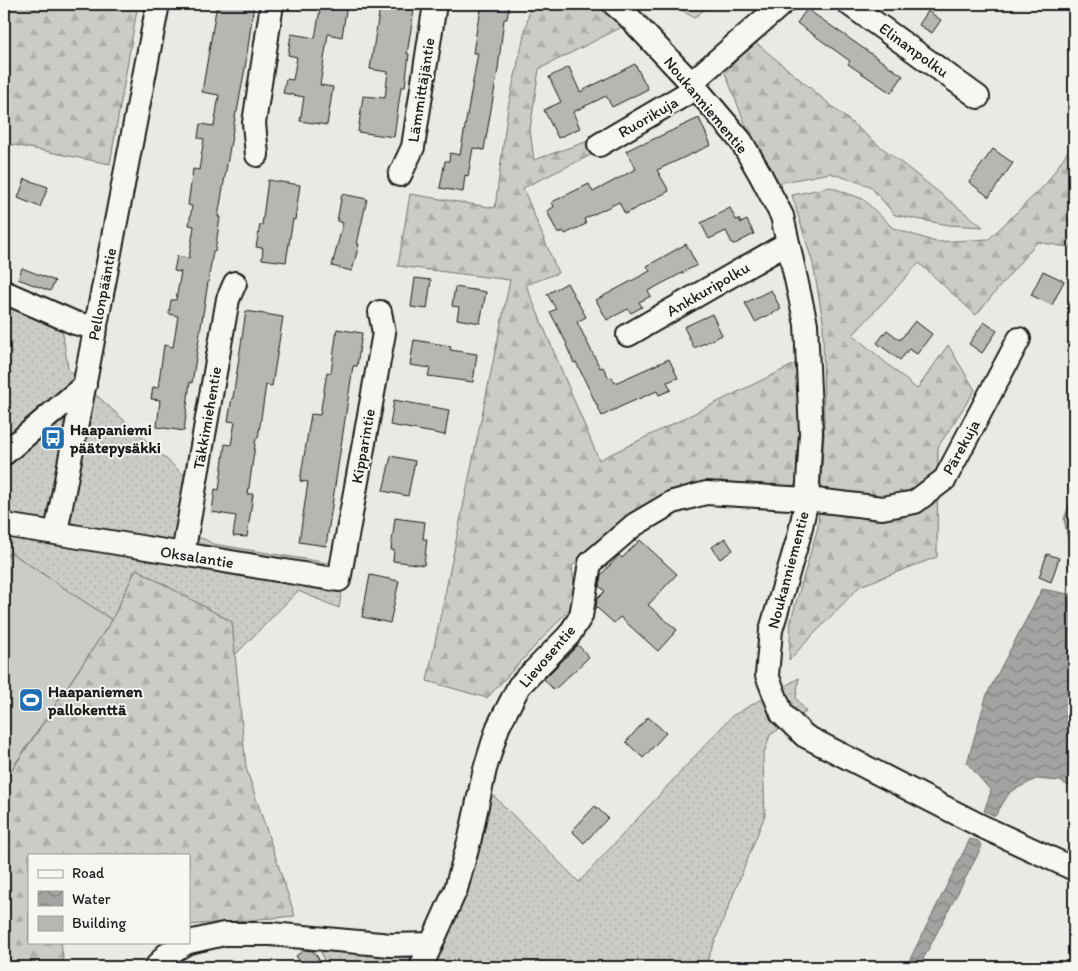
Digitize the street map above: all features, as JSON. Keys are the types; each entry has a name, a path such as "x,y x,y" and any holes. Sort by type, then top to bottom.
{"street":[{"name":"Pellonpääntie","path":"56,532 158,4"},
{"path":"258,155 254,123 272,4"},
{"name":"Lämmittäjäntie","path":"400,174 413,147 435,4"},
{"name":"Noukanniementie","path":"614,4 628,16 693,86 741,141 782,216 806,324 811,433 807,500 800,536 771,630 767,675 782,714 805,736 981,826 1074,869"},
{"name":"Ruorikuja","path":"599,145 693,86 782,4"},
{"name":"Elinanpolku","path":"849,4 978,97"},
{"name":"Ankkuripolku","path":"628,335 788,244"},
{"name":"Täkkimiehentie","path":"183,554 228,299 235,283"},
{"path":"4,292 75,323 96,328"},
{"name":"Kipparintie","path":"339,580 384,333 380,312"},
{"name":"Pärekuja","path":"807,500 882,508 915,502 945,479 1019,339"},
{"path":"4,454 84,385"},
{"name":"Lievosentie","path":"421,967 456,889 470,838 485,769 498,727 519,686 569,635 581,616 590,564 634,524 674,502 706,493 807,500"},
{"path":"5,524 56,532"},
{"name":"Oksalantie","path":"56,532 339,580"},
{"path":"190,942 224,934 271,934 391,945 432,944"},
{"path":"156,967 166,955 185,944"}],"green space":[{"path":"4,4 138,4 110,164 4,143"},
{"path":"531,4 605,4 626,25 539,69 530,130 534,160 591,140 597,152 523,188 558,273 526,285 599,460 803,360 802,492 705,488 630,520 572,566 576,602 487,698 427,681 510,280 398,266 410,194 495,208 508,107"},
{"path":"673,4 711,4 694,18"},
{"path":"754,41 871,139 983,227 949,225 895,215 870,186 830,173 778,183 748,131 725,73"},
{"path":"1074,142 1074,248 1037,242 976,315 919,263 853,335 917,389 948,345 975,390 938,447 937,557 860,586 789,660 791,620 818,527 824,434 823,321 813,264 792,195 830,187 863,199 893,228 936,242 989,239 1046,184"},
{"path":"4,302 62,328 68,369 199,489 192,536 213,544 346,566 339,608 298,591 235,655 232,622 136,569 112,620 10,552 4,560 4,426 10,420 4,413"},
{"name":"Haapaniemen pallokenttä","path":"10,552 112,620 4,779 4,560"},
{"path":"136,569 232,622 246,768 295,916 190,925 190,854 28,854 28,944 61,944 64,967 4,967 4,782 112,620"},
{"path":"799,678 796,698 806,712 770,735 763,757 765,815 703,967 326,967 319,945 419,952 488,790 579,882 732,716"}],"water":[{"path":"1074,492 1074,566 1064,519"},
{"path":"1042,589 1074,595 1074,789 1060,781 1036,779 1010,792 995,816 984,811 991,791 967,763 987,694"},
{"path":"970,839 978,841 982,846 974,862 919,967 906,967"}],"building":[{"path":"217,4 254,4 245,68 218,217 220,217 215,252 213,251 192,383 190,382 184,431 157,427 160,400 151,399 153,387 158,388 164,345 173,347 178,316 169,314 171,300 176,300 181,272 174,271 177,256 189,258 194,226 189,225 192,206 188,205 193,169 199,170 204,139 198,138 200,124 214,126 219,95 202,92"},
{"path":"321,4 347,4 342,37 328,34 320,85 333,87 327,125 300,121 304,97 283,93 286,79 293,80 297,57 288,55 291,34 315,38"},
{"path":"402,4 415,4 407,54 409,54 405,87 401,87 394,137 358,132 363,96 385,98 388,72 370,69 380,7 401,10"},
{"path":"482,4 509,4 507,19 504,19 498,69 484,150 473,148 468,176 465,175 463,192 440,188 445,161 449,161 450,153 460,155 478,53 473,53"},
{"path":"807,9 903,76 891,93 848,64 850,61 797,23"},
{"path":"928,11 941,20 932,33 919,25"},
{"path":"635,64 648,89 612,107 606,96 573,112 580,128 558,138 544,110 561,102 549,77 569,67 580,92"},
{"path":"699,118 711,145 657,170 669,191 625,214 619,202 584,219 586,224 565,234 563,231 558,234 547,211 554,207 552,202 589,184 593,192 636,169 626,151"},
{"path":"993,149 1013,163 989,197 969,182"},
{"path":"25,179 48,187 40,207 18,198"},
{"path":"268,180 300,185 286,262 262,259 263,248 256,247 260,225 262,225"},
{"path":"342,194 367,199 352,271 332,266 343,223 337,221"},
{"path":"730,208 736,220 739,219 741,223 747,220 754,234 733,245 726,231 709,239 701,223"},
{"path":"686,244 697,265 648,291 651,296 639,302 642,307 631,313 628,309 607,320 596,300 650,271 647,266"},
{"path":"22,268 55,281 50,291 18,279"},
{"path":"1043,271 1064,281 1052,305 1031,295"},
{"path":"415,278 431,280 427,309 411,307"},
{"path":"567,283 586,317 577,322 600,368 603,367 609,378 612,377 615,383 669,359 678,378 667,382 671,390 659,395 657,391 602,416 550,312 556,309 547,294"},
{"path":"455,287 486,292 480,323 457,319 459,307 452,306"},
{"path":"771,290 781,309 755,322 745,303"},
{"path":"246,311 283,317 272,386 266,385 258,438 256,438 248,494 253,494 247,537 233,536 236,516 212,512 215,489 219,490 225,444 231,445 235,422 228,421"},
{"path":"712,314 722,335 694,348 684,327"},
{"path":"915,321 932,334 917,354 909,349 900,360 877,343 887,330 900,340"},
{"path":"984,322 997,331 982,353 969,344"},
{"path":"337,329 362,333 357,366 353,366 326,546 299,542 308,482 300,481 311,414 320,415 327,372 331,373"},
{"path":"414,340 451,346 450,350 477,354 473,382 428,376 430,368 410,365"},
{"path":"394,400 449,410 445,435 390,425"},
{"path":"391,456 415,461 408,496 383,491"},
{"path":"395,518 425,522 423,539 427,539 424,565 393,561 394,550 391,550"},
{"path":"725,538 733,550 720,559 712,547"},
{"path":"640,540 677,574 648,605 677,630 658,651 620,617 614,623 596,607 597,599 605,591 599,586 601,575 619,555 622,558"},
{"path":"1047,554 1059,558 1051,582 1039,577"},
{"path":"370,575 399,581 390,623 362,617"},
{"path":"578,645 589,657 554,690 544,679"},
{"path":"648,717 666,733 643,758 626,742"},
{"path":"595,806 608,818 584,843 572,831"},
{"path":"304,950 313,951 319,959 304,967 296,956"}],"place":[{"name":"Haapaniemi päätepysäkki","path":"53,438"},
{"name":"Haapaniemen pallokenttä","path":"31,700"}]}
